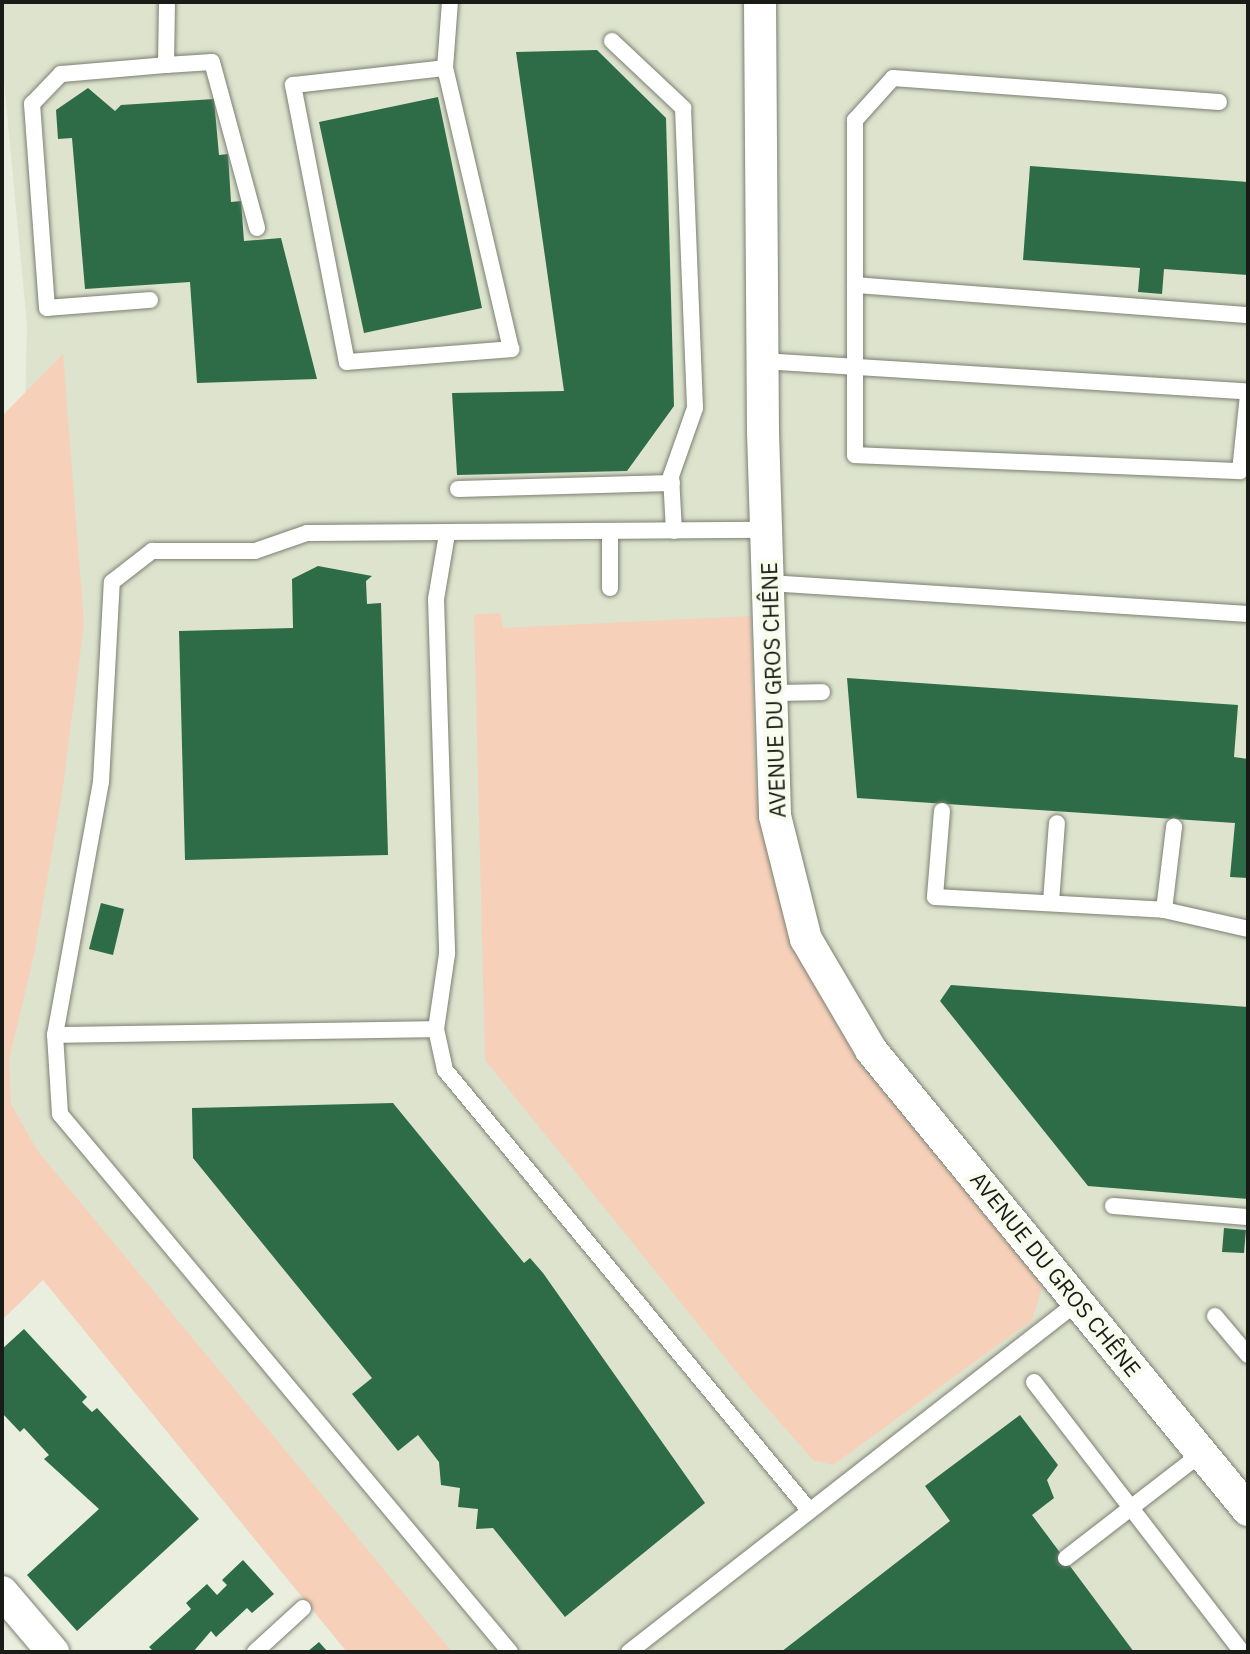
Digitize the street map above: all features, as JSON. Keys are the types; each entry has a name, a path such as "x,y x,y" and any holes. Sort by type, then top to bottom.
{"street":[{"name":"AVENUE DU GROS CHÊNE","path":"760,2 762,361 775,816 806,939 871,1050 1248,1510"},
{"path":"2,1592 53,1652"}],"lane":[{"path":"166,65 167,2"},
{"path":"445,68 293,85 347,362 511,349 445,68 450,2"},
{"path":"612,41 683,108 695,408 672,483 674,531"},
{"path":"150,300 47,308 32,104 61,74 212,62 257,228"},
{"path":"762,361 855,367 1248,394 1240,471 855,455 855,367 855,120 893,78 1219,102"},
{"path":"855,285 1248,315"},
{"path":"458,489 672,483"},
{"path":"510,1652 60,1114 55,1035 101,782 112,582 152,551 255,551 307,533 767,530"},
{"path":"610,532 610,588"},
{"path":"447,534 436,599 447,954 436,1029 445,1070 809,1510"},
{"path":"769,583 1248,614"},
{"path":"772,693 822,692"},
{"path":"942,811 935,897 1164,910 1248,929"},
{"path":"1051,902 1057,823"},
{"path":"1164,910 1174,827"},
{"path":"55,1035 436,1029"},
{"path":"1113,1206 1248,1217"},
{"path":"629,1652 1079,1301"},
{"path":"1215,1316 1248,1355"},
{"path":"1034,1382 1242,1652"},
{"path":"1066,1558 1202,1453"},
{"path":"255,1652 303,1608"}],"shaded area":[{"path":"2,2 1248,2 1248,1652 347,1652 2,1229 2,657 23,504 27,325 2,60"},
{"path":"63,354 84,624 62,794 34,955 9,1060 11,1104 37,1150 452,1652 347,1652 43,1280 2,1320 2,416"},
{"path":"500,613 503,628 751,616 755,781 762,832 787,924 858,1057 1042,1288 1032,1320 833,1465 813,1460 748,1386 485,1060 474,615"}],"building":[{"path":"597,50 666,118 674,406 627,471 457,475 452,393 564,391 516,52"},
{"path":"88,88 115,111 121,105 214,99 219,155 228,154 231,202 241,201 244,241 281,238 317,379 197,383 190,282 85,289 72,138 58,139 56,110"},
{"path":"438,97 482,308 364,333 319,122"},
{"path":"1030,166 1248,182 1248,275 1164,269 1162,294 1138,292 1140,268 1023,260"},
{"path":"318,566 372,576 366,581 367,604 381,603 388,855 185,860 179,631 293,628 292,579"},
{"path":"847,678 1238,705 1234,757 1248,759 1248,878 1230,877 1235,823 857,798"},
{"path":"101,903 124,909 113,955 89,949"},
{"path":"951,985 1248,1007 1248,1199 1088,1186 940,1001"},
{"path":"393,1103 524,1263 530,1258 543,1273 705,1503 565,1617 493,1528 476,1529 478,1509 458,1507 460,1488 441,1485 439,1462 418,1435 398,1451 352,1394 372,1378 193,1158 192,1108"},
{"path":"1224,1228 1246,1230 1244,1253 1222,1252"},
{"path":"24,1329 87,1397 82,1402 92,1412 97,1408 199,1519 77,1631 27,1575 99,1509 44,1459 49,1455 24,1428 20,1432 2,1413 2,1349"},
{"path":"1020,1415 1058,1465 1047,1480 1054,1498 1032,1515 1134,1652 781,1652 950,1521 925,1486"},
{"path":"243,1560 274,1594 252,1613 247,1608 216,1637 211,1631 193,1652 154,1652 149,1647 191,1609 186,1603 207,1584 217,1595 227,1585 222,1580"},
{"path":"319,1642 328,1652 307,1652"}]}
